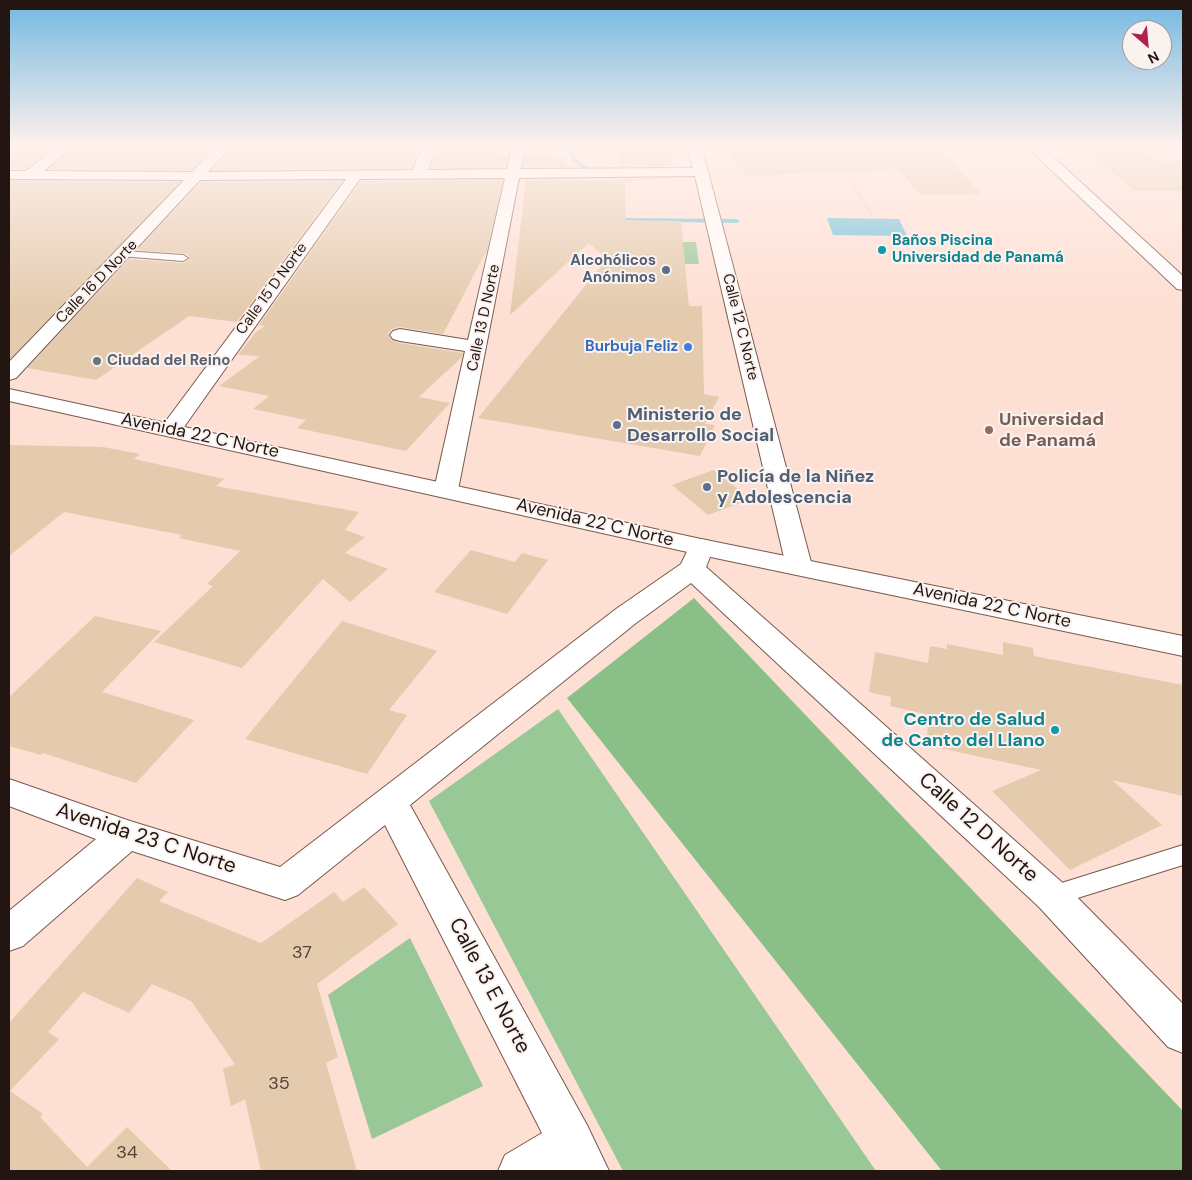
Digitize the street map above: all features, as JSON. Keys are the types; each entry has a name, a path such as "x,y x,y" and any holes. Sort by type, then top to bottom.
{"street":[{"name":"Calle 16 D Norte","path":"9,374 174,200"},
{"name":"Calle 15 D Norte","path":"170,428 337,200"},
{"name":"Calle 13 D Norte","path":"446,490 509,200"},
{"name":"Calle 12 C Norte","path":"708,200 799,566"},
{"path":"1091,200 1183,285"},
{"path":"400,335 478,347"},
{"name":"Avenida 22 C Norte","path":"9,395 170,428 446,490 697,558 799,566 1183,646"},
{"path":"390,801 697,558"},
{"name":"Calle 12 D Norte","path":"697,558 1052,896 1183,1033"},
{"name":"Avenida 23 C Norte","path":"9,792 126,835 285,884 390,801"},
{"name":"Calle 13 E Norte","path":"390,801 578,1156"},
{"path":"9,934 126,835"},
{"path":"521,1171 578,1156"}],"lane":[{"path":"124,254 183,258"},
{"path":"1052,896 1183,855"}],"path":[{"path":"862,200 872,215"}],"green space":[{"path":"603,242 696,242 699,264 602,263"},
{"path":"694,598 1183,1111 1183,1171 942,1171 567,698"},
{"path":"558,709 876,1171 623,1171 429,801"},
{"path":"410,938 483,1086 372,1139 328,995"}],"water":[{"path":"827,218 899,219 907,236 833,235"}],"building":[{"path":"9,200 163,200 9,360"},
{"path":"184,200 328,200 237,322 189,316 96,380 27,368 129,259 183,263 189,260 189,256 183,253 137,250"},
{"path":"347,200 498,200 487,250 443,334 400,327 392,329 388,334 392,340 399,343 463,353 461,358 419,397 450,403 406,451 297,428 306,420 253,409 269,396 219,386 260,356 238,355 256,332 265,326 259,325"},
{"path":"524,200 625,200 626,220 681,221 689,306 702,306 704,394 719,397 705,424 715,425 700,456 478,418 607,259 589,243 510,315"},
{"path":"9,445 103,447 140,454 134,459 224,479 216,486 359,512 345,530 365,537 345,553 388,569 350,602 323,579 242,668 154,642 213,586 207,584 240,551 179,538 182,535 64,512 9,556"},
{"path":"713,470 751,499 708,515 672,485"},
{"path":"471,550 515,562 522,553 548,560 507,614 434,592"},
{"path":"95,616 161,631 102,692 194,720 136,783 43,753 41,755 9,746 9,697"},
{"path":"342,621 437,651 389,710 407,715 367,774 245,739"},
{"name":"Centro de Salud de Canto del Llano","path":"1003,642 1033,648 1034,656 1183,685 1183,796 1112,780 1162,825 1070,870 992,791 1041,770 926,745 929,715 890,706 891,697 869,692 875,652 928,663 930,646 947,649 947,644 1003,655"},
{"path":"137,878 168,892 159,901 261,943 334,892 343,902 364,887 398,924 317,984 338,1057 326,1063 357,1171 261,1171 245,1099 231,1106 223,1069 235,1064 191,1001 152,984 129,1013 83,992 48,1032 59,1039 10,1091 43,1114 40,1117 87,1167 127,1127 172,1171 9,1171 9,1023"}],"waterway":[{"path":"613,220 737,221"}],"place":[{"name":"Baños Piscina Universidad de Panamá","path":"882,250"},
{"name":"Alcohólicos Anónimos","path":"666,270"},
{"name":"Burbuja Feliz","path":"688,347"},
{"name":"Ciudad del Reino","path":"97,361"},
{"name":"Ministerio de Desarrollo Social","path":"617,425"},
{"name":"Universidad de Panamá","path":"989,430"},
{"name":"Policía de la Niñez y Adolescencia","path":"707,487"},
{"name":"Centro de Salud de Canto del Llano","path":"1055,730"}]}
